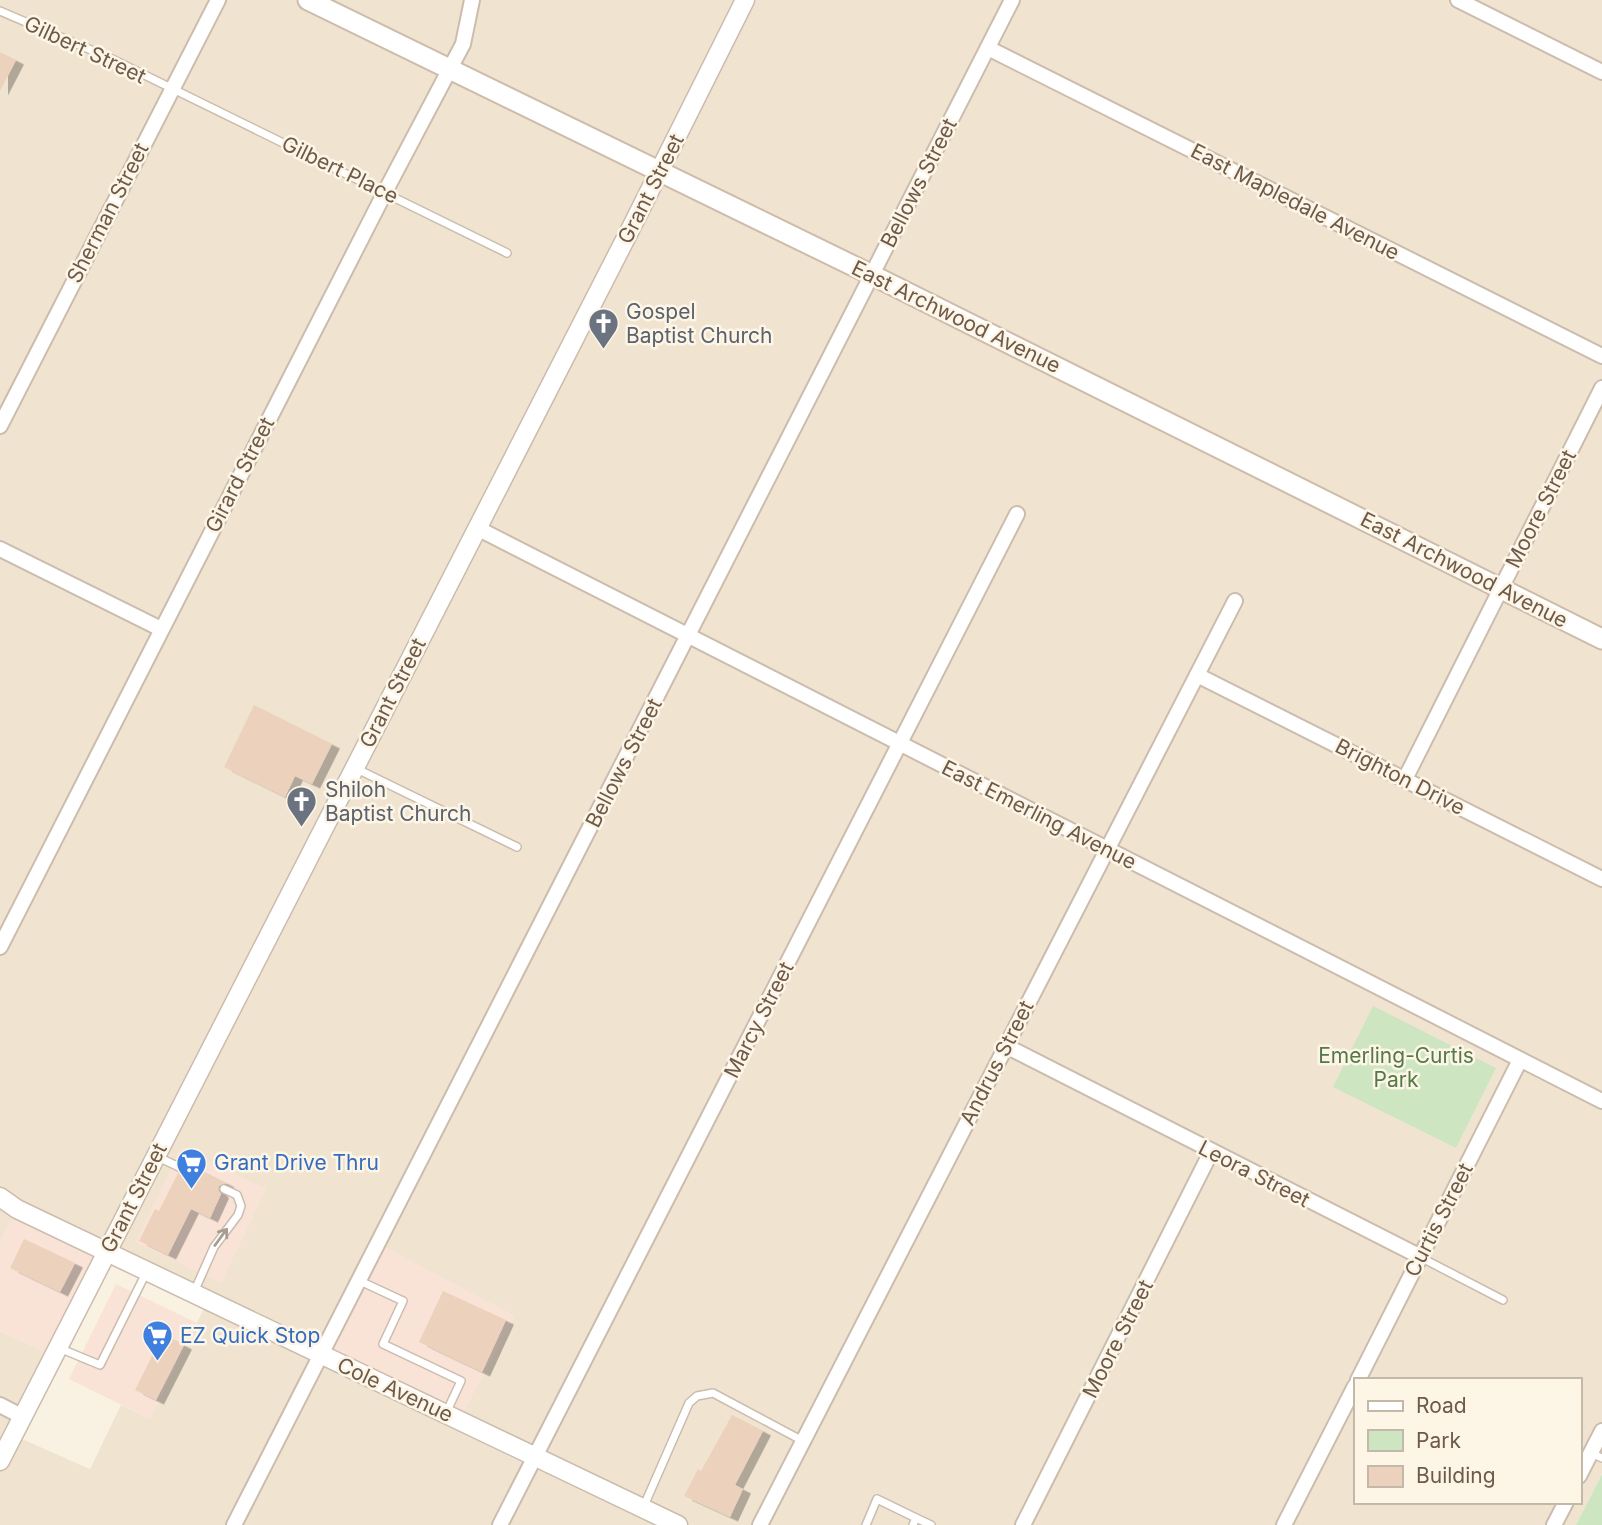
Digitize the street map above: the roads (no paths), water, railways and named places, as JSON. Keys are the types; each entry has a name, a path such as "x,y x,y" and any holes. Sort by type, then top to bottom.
{"main road":[{"name":"East Archwood Avenue","path":"308,0 872,275 1602,639"}],"street":[{"name":"Sherman Street","path":"0,426 218,0"},
{"name":"Girard Street","path":"0,947 385,192 452,69 463,44 472,0"},
{"name":"Grant Street","path":"0,1461 745,0"},
{"name":"Bellows Street","path":"234,1525 1012,0"},
{"path":"1458,0 1602,72"},
{"name":"East Mapledale Avenue","path":"988,48 1602,356"},
{"name":"Moore Street","path":"1405,779 1602,388"},
{"name":"Marcy Street","path":"500,1525 1017,514"},
{"name":"East Emerling Avenue","path":"477,528 1602,1101"},
{"path":"0,549 161,629"},
{"name":"Andrus Street","path":"760,1525 1235,601"},
{"name":"Brighton Drive","path":"1197,675 1602,879"},
{"name":"Leora Street","path":"1006,1046 1419,1256"},
{"name":"Curtis Street","path":"1359,1378 1520,1060"},
{"name":"Moore Street","path":"1023,1525 1211,1152"},
{"name":"Cole Avenue","path":"0,1197 17,1209 678,1525"},
{"path":"1284,1525 1354,1388"},
{"path":"0,1405 23,1417"},
{"path":"1581,1474 1596,1456 1602,1431"},
{"path":"1554,1525 1565,1504"}],"lane":[{"name":"Gilbert Street","path":"0,11 171,90"},
{"name":"Gilbert Place","path":"171,90 507,253"},
{"path":"355,767 517,847"},
{"path":"155,1156 181,1168"},
{"path":"194,1292 214,1247 241,1206 237,1195 224,1189"},
{"name":"Leora Street","path":"1419,1256 1503,1300"},
{"path":"58,1347 100,1365 148,1271"},
{"path":"360,1281 403,1301 383,1344 461,1381 446,1413"},
{"path":"643,1508 689,1403 697,1396 713,1393 803,1441"},
{"path":"866,1525 877,1499 915,1521 931,1525"}],"place":[{"name":"Gospel Baptist Church","path":"603,351"},
{"name":"Shiloh Baptist Church","path":"302,829"},
{"name":"Grant Drive Thru","path":"191,1190"},
{"name":"EZ Quick Stop","path":"157,1363"}],"park label":[{"name":"Emerling-Curtis Park","path":"1396,1068"}]}
